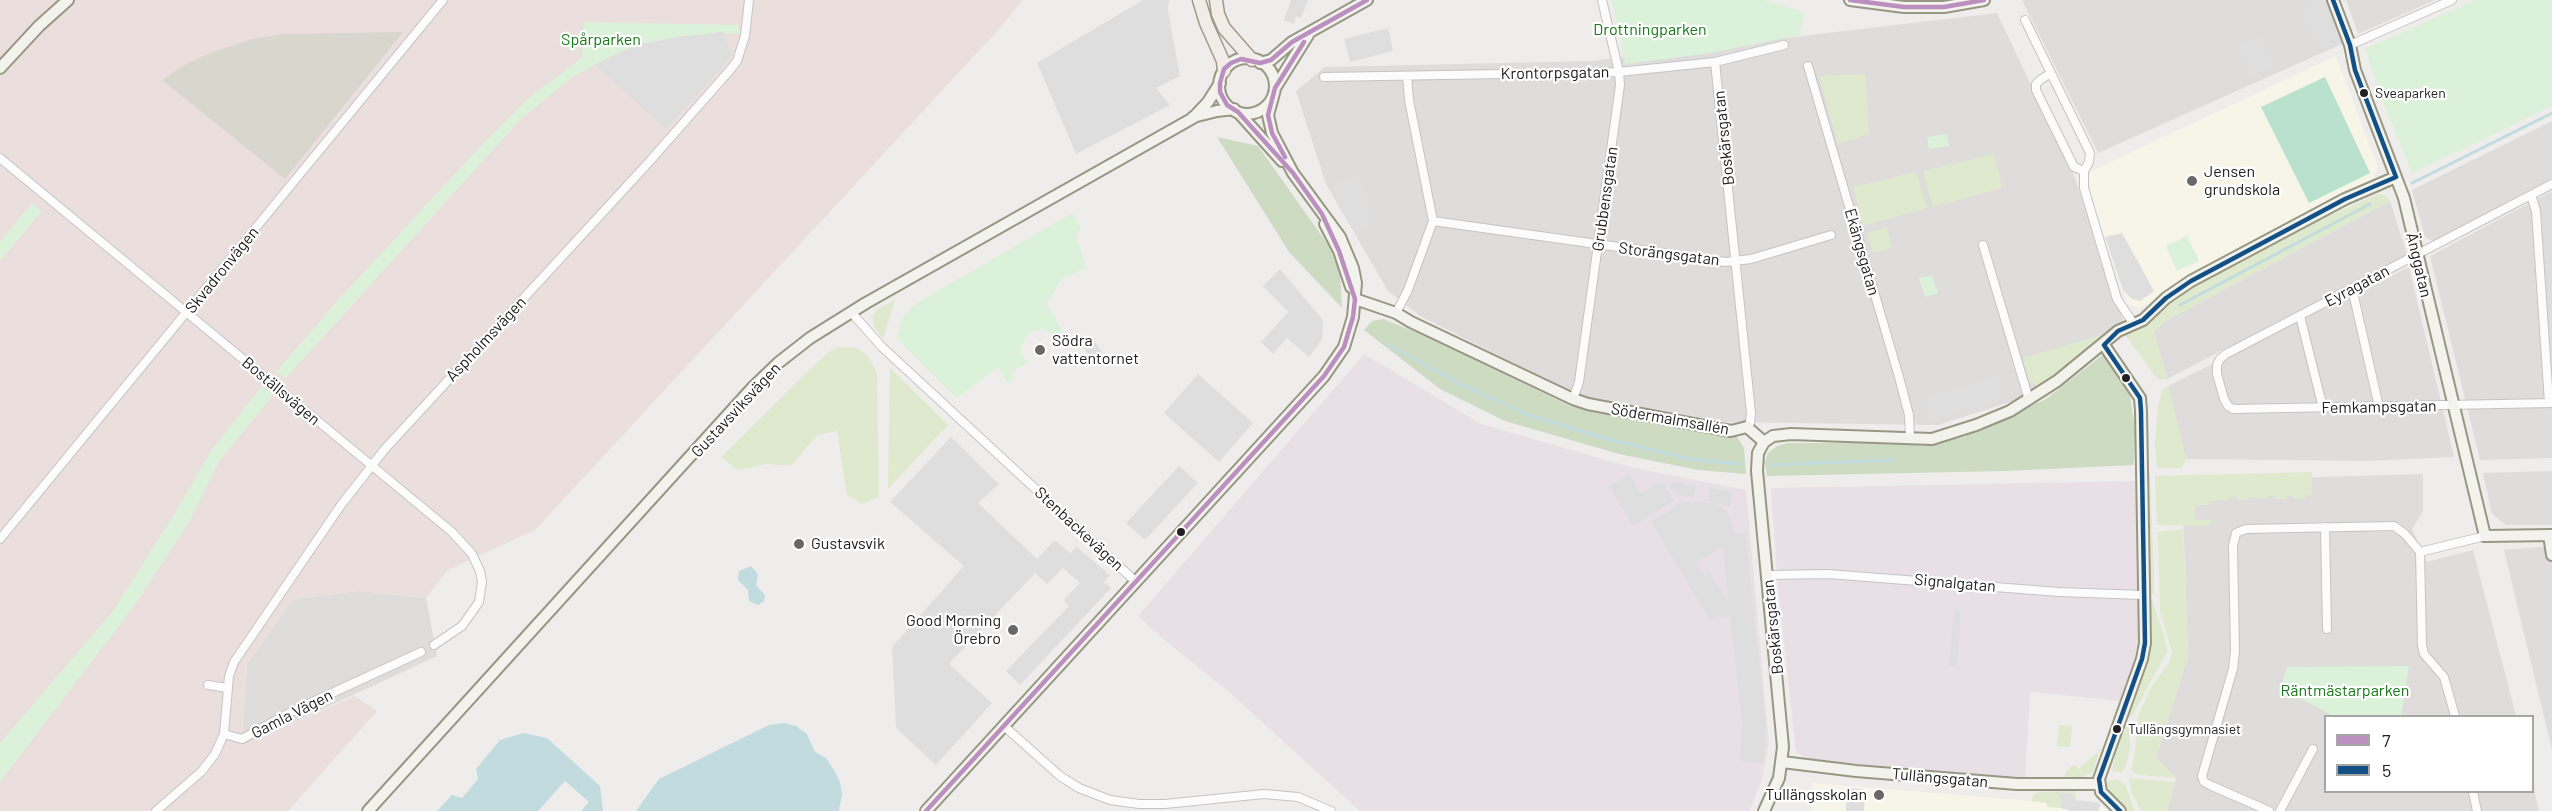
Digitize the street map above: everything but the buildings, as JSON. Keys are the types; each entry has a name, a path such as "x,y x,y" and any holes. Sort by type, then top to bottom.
{"main road":[{"path":"1199,0 1206,23 1223,61 1222,77"},
{"path":"1216,0 1218,14 1224,28 1256,61"}],"street":[{"path":"0,68 39,26 68,0"},
{"name":"Skvadronvägen","path":"0,540 443,0"},
{"name":"Aspholmsvägen","path":"224,734 228,688 234,662 370,465 649,162 730,70 737,61 745,36 749,0"},
{"path":"1135,581 1335,362 1350,332 1356,283 1348,252 1336,231 1293,173 1224,100 1222,77 1236,61 1271,60 1292,42 1367,0"},
{"name":"Grubbensgatan","path":"1573,399 1579,382 1620,85 1602,0"},
{"path":"1850,0 1904,7 1944,7 1984,0"},
{"name":"Änggatan","path":"2333,0 2350,45 2355,70 2404,198 2485,536"},
{"path":"2350,45 2452,0"},
{"path":"2025,20 2090,153 2089,162 2084,171 2084,188 2117,299 2133,323"},
{"path":"1236,111 1246,114 1259,112 1265,108 1308,35"},
{"name":"Krontorpsgatan","path":"1324,77 1619,72 1715,62 1784,45"},
{"path":"1256,61 1270,71 1274,78 1269,124 1293,173"},
{"name":"Boskärsgatan","path":"1715,62 1751,412 1750,423 1746,427"},
{"name":"Ekängsgatan","path":"1808,66 1909,416 1910,439"},
{"path":"2051,73 2040,80 2036,90 2074,167 2084,171"},
{"path":"1396,313 1408,290 1433,221 1409,100 1407,76"},
{"name":"Gustavsviksvägen","path":"368,811 753,387 798,348 851,312 1193,117 1208,102 1222,77"},
{"name":"Gustavsviksvägen","path":"1193,117 1217,111 1236,111"},
{"name":"Boställsvägen","path":"0,158 452,532 472,554 480,571 482,591 472,614 462,626 434,645"},
{"path":"1764,442 1773,436 1791,434 1935,438 1976,425 2029,400 2104,345 2118,331 2143,320 2166,298 2191,281 2345,199 2396,177"},
{"name":"Eyragatan","path":"2221,387 2217,374 2220,359 2552,184"},
{"path":"2530,195 2536,211 2551,403"},
{"name":"Storängsgatan","path":"1433,221 1715,261 1751,259 1831,235"},
{"path":"1983,244 2029,400"},
{"path":"2352,288 2379,407"},
{"name":"Södermalmsallén","path":"1355,299 1396,313 1573,399 1731,431 1746,427 1764,442"},
{"name":"Stenbackevägen","path":"851,312 882,347 1135,581 926,811"},
{"path":"2300,316 2323,408"},
{"path":"2104,345 2140,398 2143,515 2142,595 2145,643 2142,659 2102,767 2099,784 2101,792 2120,811"},
{"name":"Femkampsgatan","path":"2221,387 2228,406 2233,409 2551,403"},
{"name":"Boskärsgatan","path":"1764,442 1758,453 1757,471 1783,727 1782,762 1773,793 1764,811"},
{"path":"2269,811 2204,782 2202,776 2233,669 2235,651 2233,538 2239,530 2394,526 2405,534 2420,552 2424,654 2444,678 2454,715"},
{"path":"2325,528 2327,629"},
{"path":"2420,552 2485,536 2550,535 2552,555"},
{"name":"Signalgatan","path":"1767,575 1828,574 2059,592 2142,595"},
{"name":"Gamla Vägen","path":"224,734 242,739 293,711 421,652"},
{"path":"208,685 228,688"},
{"path":"1004,726 1060,776 1080,788 1110,800 1139,804 1165,804 1264,794 1298,798 1331,811"},
{"path":"156,811 206,766 219,747 224,734"},
{"path":"2280,811 2313,749"},
{"name":"Tullängsgatan","path":"1782,762 1856,771 2018,784 2099,784"},
{"path":"2473,793 2477,811"}],"shaded area":[{"path":"0,0 1023,0 1001,27 535,530 448,570 426,598 359,591 293,599 247,664 241,746 355,696 377,711 288,811 0,811"},
{"path":"1143,0 1169,0 1168,11 1180,76 1156,88 1170,105 1076,154 1037,63"},
{"path":"1291,0 1308,0 1301,18 1296,16 1294,24 1284,20"},
{"path":"2022,0 2326,0 2344,43 2098,153"},
{"path":"2306,0 2328,0 2343,39 2317,50 2299,9 2308,5"},
{"path":"2346,0 2435,0 2358,34"},
{"path":"1997,13 2075,178 2124,322 2033,390 2013,401 1938,425 1725,422 1568,394 1555,384 1420,316 1388,291 1326,184 1296,91 1325,67 1591,61"},
{"path":"1388,28 1393,51 1350,62 1344,39"},
{"path":"403,32 285,179 162,80 188,63 253,39 282,34"},
{"path":"724,32 728,46 734,51 726,63 666,129 595,65 637,45 677,37"},
{"path":"2261,36 2274,67 2251,77 2238,46"},
{"name":"Jensen grundskola","path":"2336,56 2378,167 2373,178 2140,308 2127,304 2086,184 2087,173"},
{"path":"2552,121 2552,178 2433,241 2425,237 2412,190"},
{"path":"1357,178 1359,185 1367,193 1373,221 1357,235 1337,204 1334,183"},
{"path":"2552,191 2552,458 2480,460 2430,256"},
{"path":"2390,201 2407,254 2167,379 2154,332 2167,320"},
{"path":"2122,233 2154,291 2140,301 2132,299 2123,290 2105,237"},
{"path":"2409,267 2454,457 2368,461 2186,459 2168,386"},
{"path":"1280,269 1323,320 1322,340 1309,357 1287,338 1273,354 1261,342 1288,312 1263,286"},
{"path":"1094,340 1107,359 1096,366 1083,347"},
{"path":"1364,354 1481,424 1634,468 1746,490 1769,743 1761,783 1749,811 1360,811 1229,692 1138,616"},
{"path":"1198,374 1253,423 1219,462 1164,413"},
{"path":"1998,377 2005,400 1930,421 1923,397"},
{"path":"951,437 999,484 978,503 1037,559 1055,540 1070,553 1077,547 1110,575 1104,582 1111,588 1020,685 1006,671 1069,606 1064,600 1080,583 1063,568 1047,584 1035,573 949,664 992,703 936,765 896,728 892,647 964,566 890,502"},
{"path":"1179,466 1198,483 1145,540 1126,523"},
{"path":"2552,471 2552,525 2506,525 2492,514 2483,473"},
{"path":"1629,474 1641,493 1662,481 1674,501 1633,526 1609,486"},
{"path":"2423,474 2423,511 2412,529 2427,562 2473,550 2516,715 2324,715 2324,793 2534,793 2534,789 2539,811 2167,811 2176,778 2156,757 2188,656 2182,481"},
{"path":"1671,481 1696,486 1694,498 1676,494 1677,491 1670,489"},
{"path":"2137,481 2139,633 2134,665 2122,701 2030,692 2025,778 1809,760 1796,752 1778,587 1771,488"},
{"path":"1710,488 1733,492 1730,506 1716,504 1726,511 1733,525 1734,534 1745,533 1766,721 1764,763 1740,761 1742,722 1730,616 1715,617 1710,620 1651,522 1683,502 1715,503 1708,500","holes":["1723,547 1728,602 1710,573 1704,576 1696,563"]},
{"path":"2552,546 2552,750 2504,550"},
{"path":"359,591 426,598 437,656 241,747 247,664 293,599"},
{"path":"1954,609 1961,610 1957,666 1949,665"},
{"name":"Tullängsskolan","path":"1813,783 2103,807 2107,811 1811,811"},
{"path":"1847,788 1862,789 1862,795 1865,795 1864,811 1846,811"},
{"path":"2070,793 2075,800 2100,803 2099,811 2072,811 2061,808 2061,799 2058,794"}],"green space":[{"name":"Drottningparken","path":"1612,0 1764,0 1804,12 1800,35 1711,53 1625,64"},
{"name":"Sveaparken","path":"2475,0 2552,0 2552,106 2412,173 2381,97 2365,49"},
{"name":"Spårparken","path":"584,22 739,25 739,33 677,37 637,45 571,78 520,120 286,378 276,372 339,299 479,148 531,96 582,58"},
{"path":"1865,74 1869,134 1838,144 1819,76"},
{"path":"2325,77 2370,173 2309,203 2261,107"},
{"path":"1947,134 1949,146 1929,149 1927,137"},
{"path":"1217,137 1258,146 1329,246 1340,273 1342,308 1289,252"},
{"path":"1994,154 2002,188 1933,207 1923,171"},
{"path":"1916,172 1927,208 1863,226 1853,187"},
{"path":"2378,194 2387,196 2390,201 2167,320 2154,332 2167,379 2160,380 2155,376 2124,333 2150,319 2180,296 2218,274 2324,218"},
{"path":"32,203 42,211 0,261 0,242"},
{"path":"1072,213 1081,228 1076,236 1087,268 1063,277 1047,303 1065,336 1057,342 1052,334 1043,329 1029,332 1021,347 1022,355 1027,363 1011,372 1014,379 1008,384 998,367 957,398 897,338 903,316 912,306"},
{"path":"1887,227 1892,248 1873,253 1867,233"},
{"path":"2187,236 2199,261 2177,271 2166,246"},
{"path":"1932,275 1938,293 1925,297 1919,278"},
{"path":"895,300 883,339 874,327 873,315 878,309"},
{"path":"1383,319 1431,338 1570,406 1737,437 1744,448 1746,474 1698,470 1619,454 1505,421 1440,389 1364,330 1372,321"},
{"path":"2104,334 2103,339 2038,386 2030,382 2023,358"},
{"path":"838,347 857,348 868,356 877,374 879,497 862,504 847,495 837,431 817,435 791,466 765,464 737,470 721,457 826,354"},
{"path":"2105,353 2129,389 2135,429 2134,465 2005,471 1767,476 1765,462 1768,453 1777,446 1788,443 1870,443 1891,439 1921,446 1964,437 2046,399"},
{"path":"890,368 948,425 888,489"},
{"path":"262,386 273,395 218,463 191,519 137,602 0,782 0,743 113,611 211,451"},
{"path":"2168,386 2186,459 2182,468 2157,468 2155,445 2158,407 2162,390"},
{"path":"2312,472 2312,495 2305,495 2305,498 2294,499 2293,496 2287,496 2286,499 2275,499 2274,496 2268,496 2267,499 2249,497 2248,500 2237,500 2237,497 2230,497 2229,500 2210,501 2209,505 2195,505 2195,520 2213,520 2207,526 2157,525 2155,476"},
{"path":"2147,475 2150,475 2154,575 2154,593 2149,596"},
{"path":"2183,529 2188,656 2156,757 2176,778 2140,775 2131,771 2138,717 2151,687 2169,663 2172,652 2160,611 2158,532"},
{"path":"2152,600 2165,638 2167,652 2132,716 2128,718 2124,717 2131,706 2148,654 2149,601"},
{"name":"Räntmästarparken","path":"2409,666 2401,715 2331,715 2281,688 2287,667"},
{"path":"2059,725 2072,726 2070,747 2057,746"},
{"path":"2129,725 2130,750 2125,768 2121,772 2112,771 2117,744 2126,729 2123,727"},
{"path":"2100,749 2093,772 2079,778 2065,778 2065,773 2074,764 2079,769"},
{"path":"2129,778 2175,782 2167,811 2141,811 2132,793"},
{"path":"2117,779 2125,784 2135,811 2126,811 2110,794 2106,781"},
{"path":"2075,791 2077,800 2058,794 2061,799 2061,808 2047,807 2047,803 2032,801 2033,795 2040,792"}],"water":[{"path":"751,566 758,574 756,585 765,595 764,601 758,605 749,601 748,590 738,580 739,571"},
{"path":"784,723 796,726 807,734 815,752 826,758 834,770 840,782 842,794 839,811 636,811 659,779 769,725"},
{"path":"523,733 547,738 600,786 603,811 581,811 589,802 565,781 538,811 437,811 452,795 462,798 478,779 476,769 500,740"}],"waterway":[{"path":"2412,183 2552,113"},
{"path":"2180,305 2370,204"},
{"path":"1386,344 1462,385 1528,415 1610,440 1694,460 1741,464"},
{"path":"1770,465 1892,460"}],"transit line":[{"name":"7","path":"926,811 1324,376 1344,347 1353,317 1355,299 1339,251 1322,214 1293,173 1238,112 1227,105 1220,92 1220,83 1224,69 1231,63 1241,59 1260,63 1271,60 1292,42 1367,0"},
{"name":"7","path":"1850,0 1904,7 1944,7 1984,0"},
{"name":"5","path":"2333,0 2350,45 2355,70 2396,177"},
{"name":"7","path":"1285,157 1272,133 1268,115 1275,88 1304,42"},
{"name":"5","path":"2104,345 2118,331 2143,320 2166,298 2191,281 2345,199 2396,177"},
{"name":"5","path":"2104,345 2140,398 2141,411 2145,643 2142,659 2099,779 2101,792 2120,811"}],"place":[{"name":"Sveaparken","path":"2364,93"},
{"name":"Jensen grundskola","path":"2192,181"},
{"name":"Södra vattentornet","path":"1040,350"},
{"name":"Gustavsvik","path":"799,544"},
{"name":"Good Morning Örebro","path":"1013,630"},
{"name":"Tullängsgymnasiet","path":"2117,729"},
{"name":"Tullängsskolan","path":"1879,795"}]}
